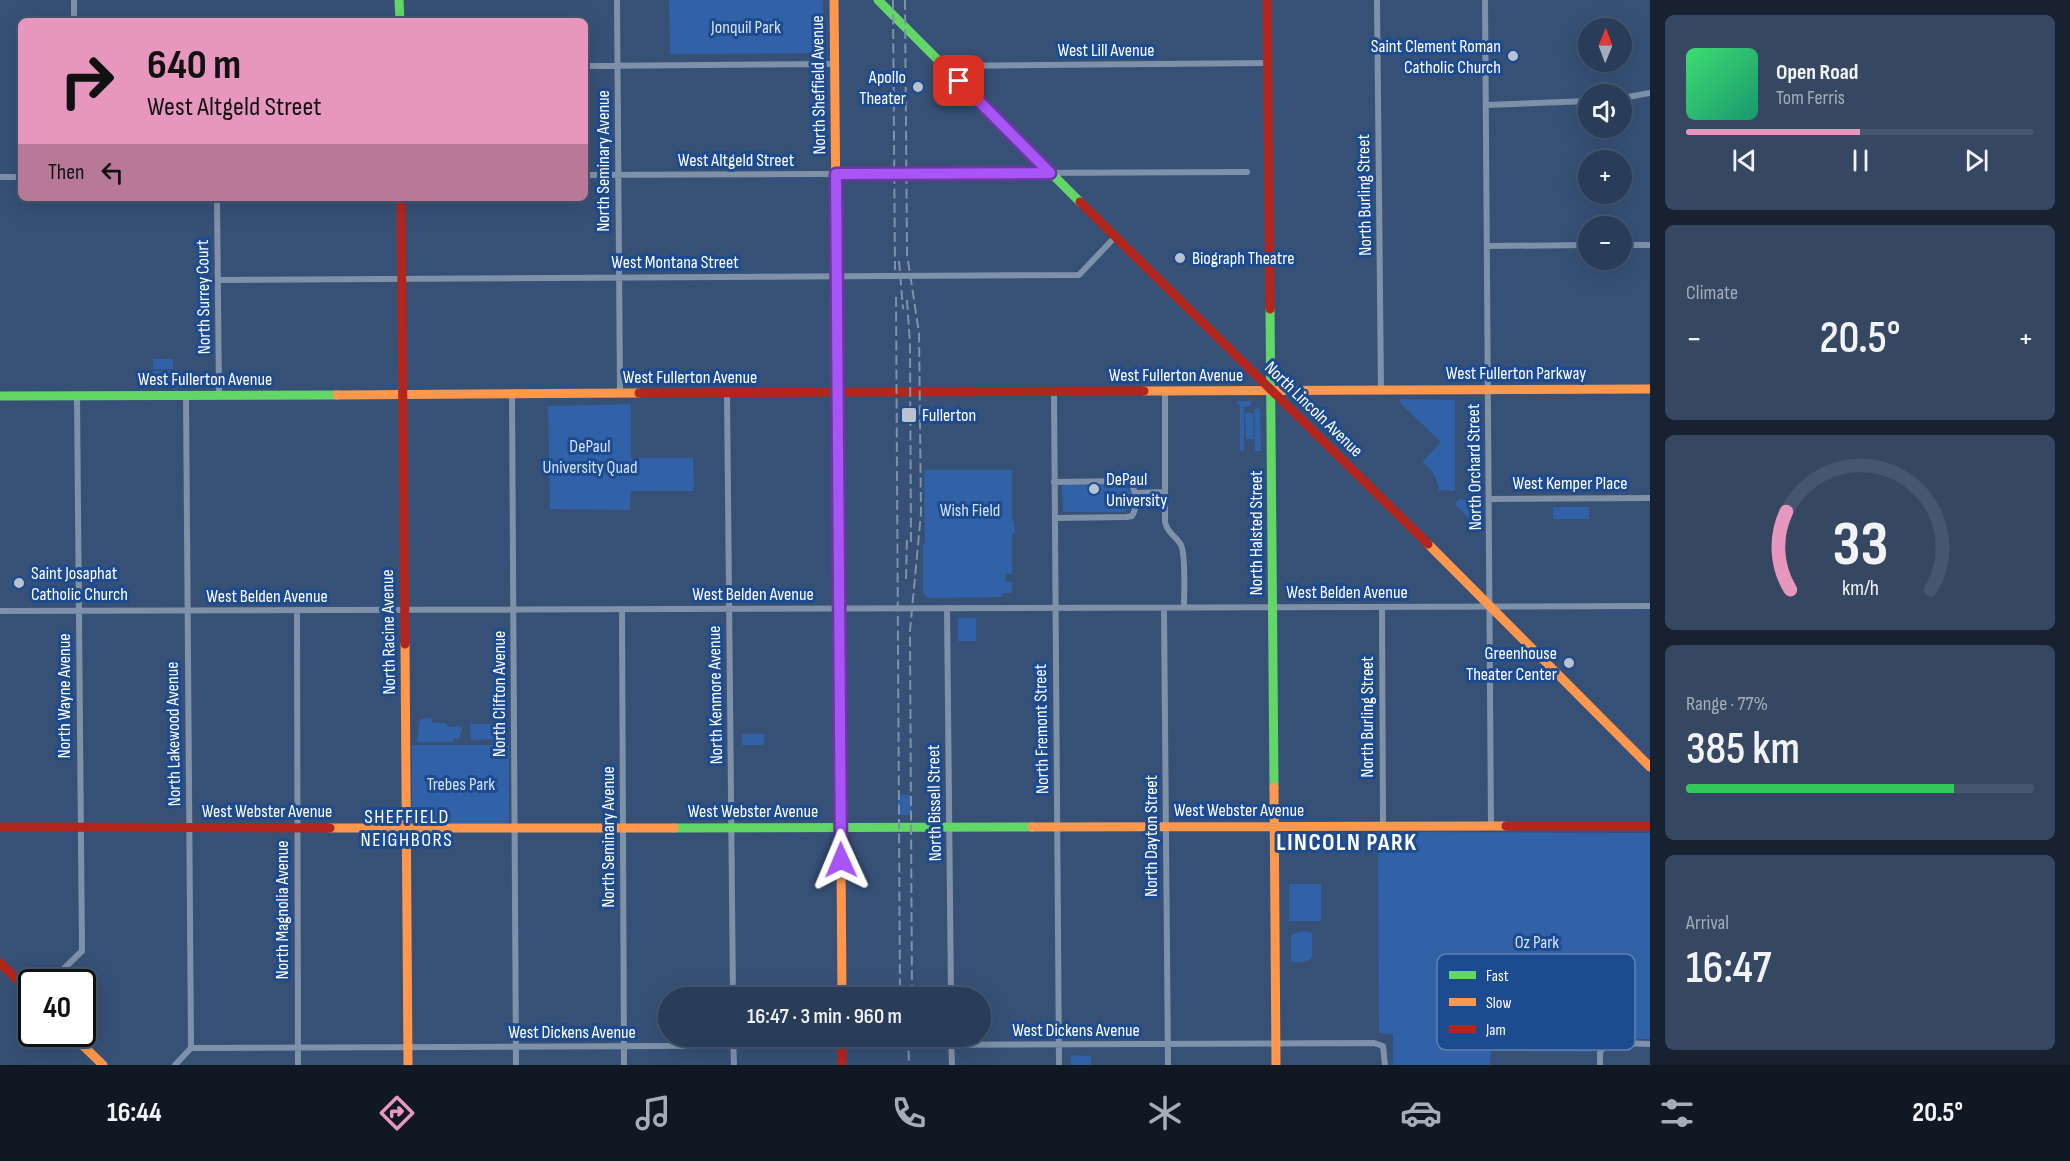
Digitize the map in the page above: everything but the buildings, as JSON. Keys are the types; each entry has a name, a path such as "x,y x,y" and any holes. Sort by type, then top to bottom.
{"main road":[{"path":"399,0 399,18"},
{"name":"North Sheffield Avenue","path":"834,0 842,987"},
{"name":"North Lincoln Avenue","path":"878,0 1650,767"},
{"name":"North Halsted Street","path":"1267,0 1276,1065"},
{"name":"North Racine Avenue","path":"401,201 408,1065"},
{"name":"West Fullerton Parkway","path":"1381,390 1650,389"},
{"name":"West Fullerton Avenue","path":"0,396 1381,390"},
{"name":"West Webster Avenue","path":"0,826 840,828 1650,826"},
{"path":"0,963 18,980"},
{"path":"84,1047 103,1065"},
{"path":"842,1047 842,1065"}],"street":[{"path":"74,0 74,18"},
{"name":"North Seminary Avenue","path":"617,0 620,393"},
{"name":"North Burling Street","path":"1377,0 1381,390"},
{"name":"North Orchard Street","path":"1485,0 1491,826"},
{"name":"West Lill Avenue","path":"944,66 1268,63"},
{"path":"588,66 834,64"},
{"path":"1632,96 1650,93"},
{"path":"1486,105 1578,101"},
{"name":"West Altgeld Street","path":"588,175 1247,172"},
{"path":"0,177 18,177"},
{"name":"North Surrey Court","path":"217,201 219,395"},
{"name":"West Montana Street","path":"218,280 1079,275 1115,237"},
{"path":"1488,246 1578,245"},
{"path":"1632,245 1650,245"},
{"name":"North Fremont Street","path":"1054,392 1059,1065"},
{"path":"1165,392 1165,526 1183,551 1184,608"},
{"name":"North Kenmore Avenue","path":"728,393 733,987"},
{"name":"North Clifton Avenue","path":"512,394 516,1065"},
{"name":"North Lakewood Avenue","path":"186,395 186,611 192,1048"},
{"name":"North Wayne Avenue","path":"63,969 82,951 77,396"},
{"path":"1054,482 1125,481 1131,483 1135,493 1135,512 1132,516 1055,518"},
{"path":"1135,493 1165,492"},
{"name":"West Kemper Place","path":"1489,499 1650,498"},
{"path":"1135,505 1165,505"},
{"name":"West Belden Avenue","path":"0,611 1650,606"},
{"name":"North Burling Street","path":"1382,607 1383,826"},
{"name":"North Bissell Street","path":"947,608 951,987"},
{"name":"North Dayton Street","path":"1164,608 1168,1065"},
{"name":"North Seminary Avenue","path":"622,609 624,1065"},
{"name":"North Magnolia Avenue","path":"297,610 298,1065"},
{"name":"West Dickens Avenue","path":"991,1046 1374,1044 1383,1046 1385,1065"},
{"path":"1635,1044 1650,1044"},
{"name":"West Dickens Avenue","path":"192,1048 658,1047"},
{"path":"733,1047 734,1065"},
{"path":"951,1047 952,1065"},
{"path":"175,1065 192,1048"},
{"path":"1600,1065 1602,1050"}],"green space":[{"name":"Jonquil Park","path":"669,0 823,0 824,53 670,54"},
{"path":"153,359 173,359 173,369 153,369"},
{"path":"153,371 173,371 173,381 153,381"},
{"path":"1400,399 1455,400 1455,491 1439,490 1434,474 1422,462 1441,442 1400,403"},
{"path":"1237,401 1252,401 1250,406 1244,407 1244,451 1240,451 1240,405 1237,405"},
{"name":"DePaul University Quad","path":"631,404 631,458 693,458 694,491 631,491 630,510 550,509 548,406"},
{"path":"1260,409 1261,451 1255,451 1254,410"},
{"path":"1245,413 1253,413 1254,439 1246,439"},
{"name":"Wish Field","path":"924,470 1012,470 1012,520 1015,534 1012,534 1012,574 1005,574 1006,582 1012,582 1012,593 1004,593 1001,597 928,598 923,593"},
{"path":"1062,485 1124,485 1131,492 1131,507 1124,512 1063,512"},
{"path":"1253,494 1261,494 1261,554 1254,554"},
{"path":"1459,499 1475,500 1474,524 1455,504"},
{"path":"1553,507 1589,507 1589,519 1553,519"},
{"path":"958,618 976,618 976,641 958,641"},
{"path":"431,718 433,723 445,723 449,727 460,726 462,729 459,738 454,739 453,742 417,742 420,719"},
{"path":"470,724 500,724 500,739 471,740"},
{"path":"742,734 764,734 764,745 742,745"},
{"name":"Trebes Park","path":"412,745 509,745 509,823 412,823"},
{"path":"898,795 911,795 911,815 898,815"},
{"name":"Oz Park","path":"1378,832 1650,833 1650,1039 1635,1039 1635,954 1437,954 1437,1050 1592,1050 1591,1052 1491,1051 1490,1065 1393,1065 1393,1034 1379,1033"},
{"path":"1289,884 1321,884 1321,921 1289,921"},
{"path":"1302,931 1312,933 1312,958 1302,962 1291,961 1291,935"},
{"path":"1071,1055 1091,1056 1091,1065 1071,1065"}],"railway":[{"path":"893,0 895,270"},
{"path":"905,0 907,254 919,333 921,513 910,631 912,987"},
{"path":"899,261 903,309"},
{"path":"896,297 900,987"},
{"path":"907,300 910,344 911,546"},
{"path":"906,579 907,537"},
{"path":"908,1047 909,1065"}],"traffic: fast":[{"path":"399,0 400,18"},
{"path":"878,0 1080,202"},
{"path":"1270,309 1274,787"},
{"path":"837,321 839,574"},
{"path":"0,396 337,395"},
{"path":"674,828 1032,827"}],"traffic: slow":[{"path":"834,0 837,321"},
{"path":"1144,391 1650,389"},
{"path":"337,395 639,393"},
{"path":"1428,544 1650,767"},
{"path":"839,574 842,987"},
{"path":"405,644 408,1065"},
{"path":"1274,787 1276,1065"},
{"path":"1032,827 1506,826"},
{"path":"330,828 674,828"},
{"path":"84,1047 103,1065"}],"traffic: jam":[{"path":"1267,0 1270,309"},
{"path":"401,201 405,644"},
{"path":"1080,202 1428,544"},
{"path":"639,393 1144,391"},
{"path":"1506,826 1650,826"},
{"path":"0,827 330,828"},
{"path":"0,963 18,980"},
{"path":"842,1047 842,1065"}],"place":[{"name":"Saint Clement Roman Catholic Church","path":"1513,56"},
{"name":"Apollo Theater","path":"918,87"},
{"name":"Biograph Theatre","path":"1180,258"},
{"name":"Fullerton","path":"909,415"},
{"name":"DePaul University","path":"1094,489"},
{"name":"Saint Josaphat Catholic Church","path":"19,583"},
{"name":"Greenhouse Theater Center","path":"1569,663"}],"district":[{"name":"SHEFFIELD NEIGHBORS","path":"407,828"},
{"name":"LINCOLN PARK","path":"1347,842"}],"route":[{"path":"841,860 836,174 1050,173 959,81"}]}
